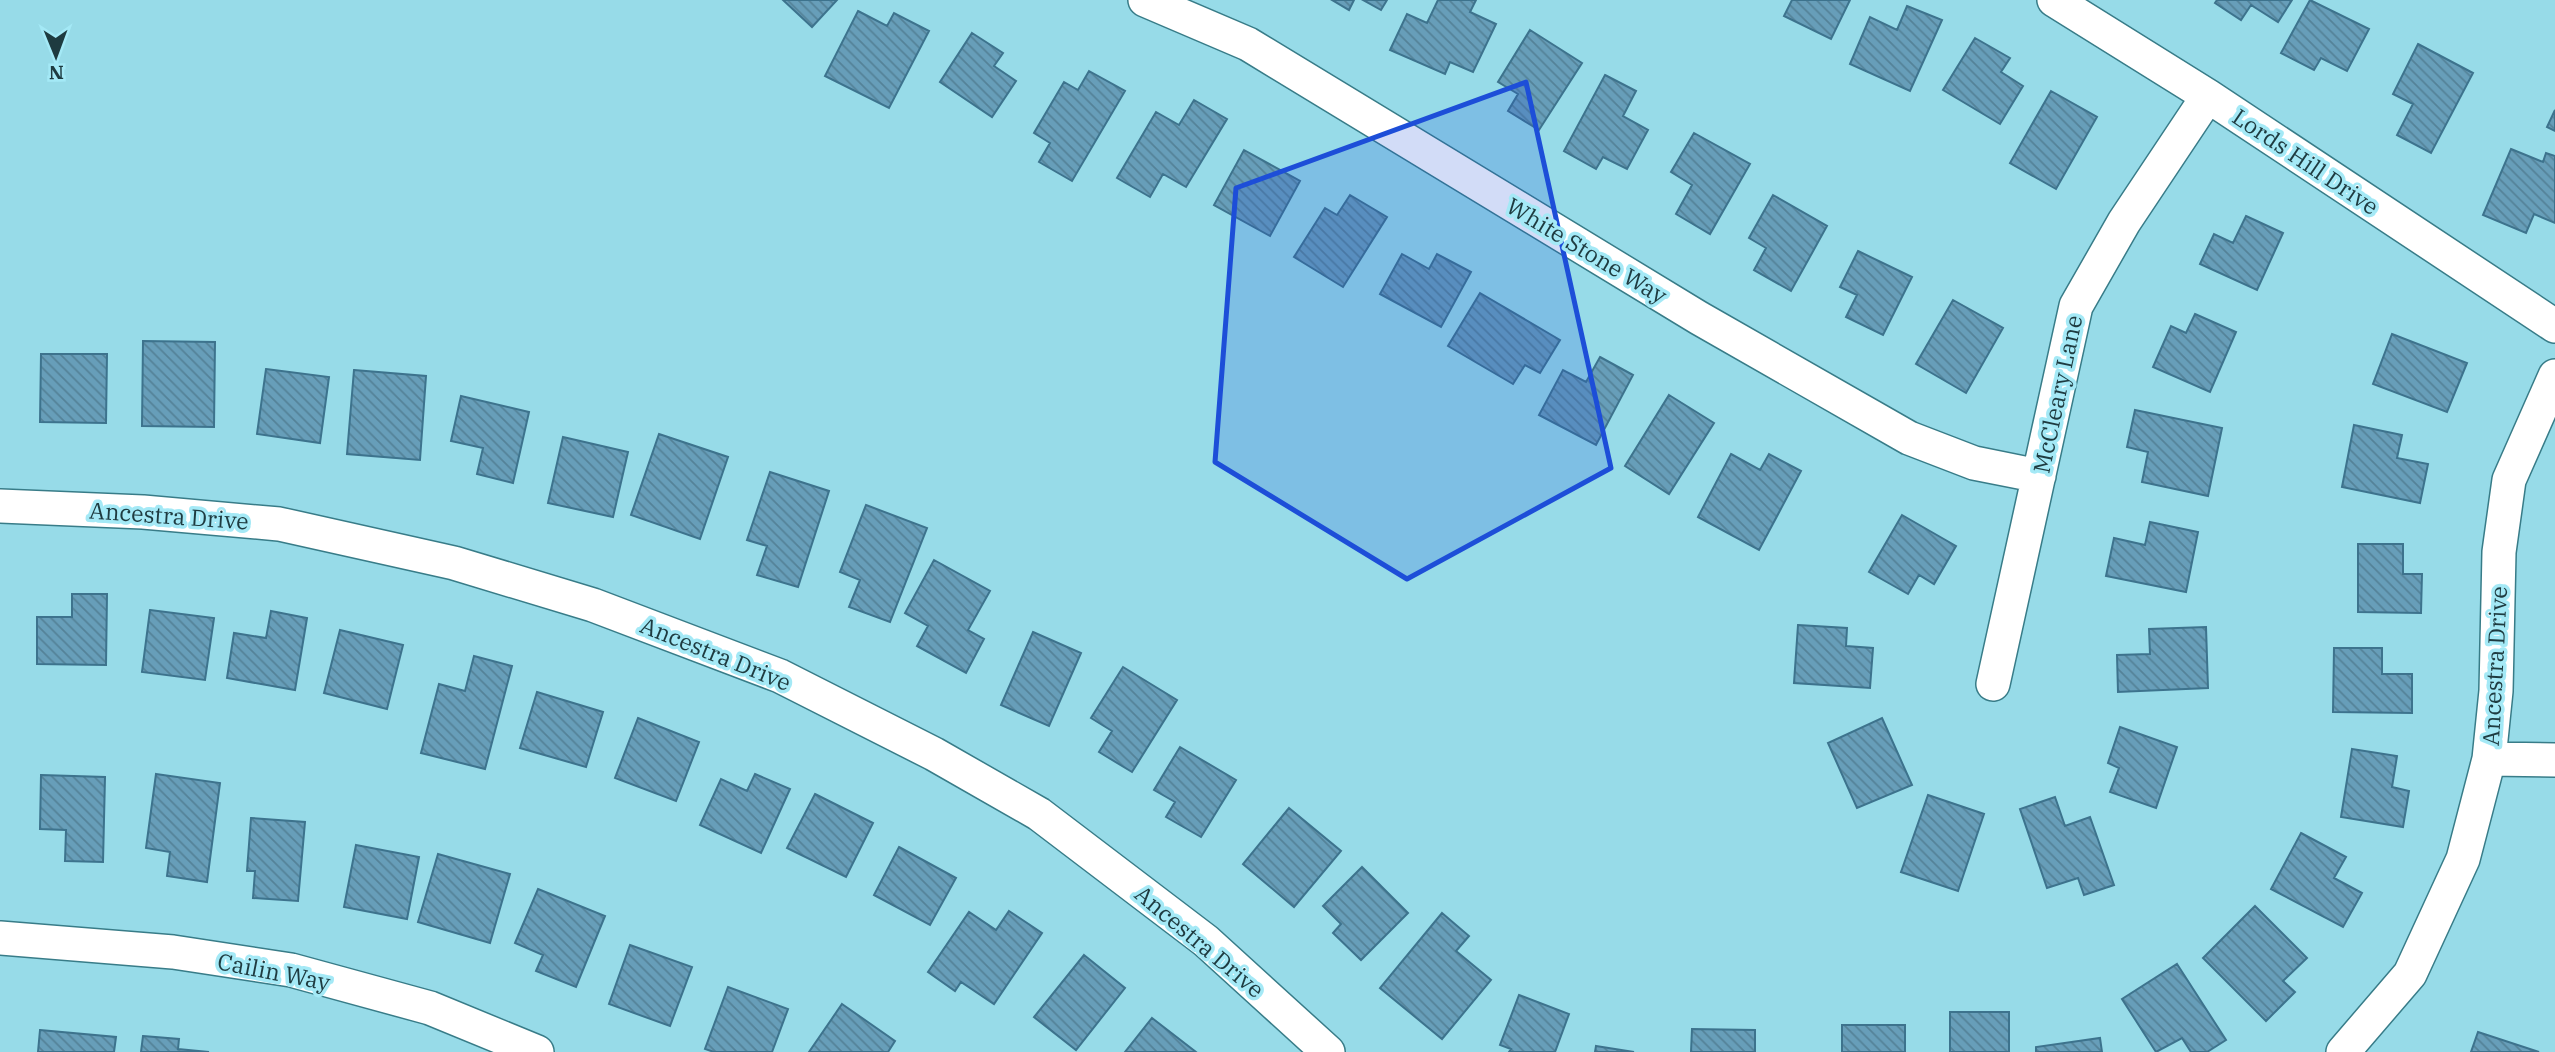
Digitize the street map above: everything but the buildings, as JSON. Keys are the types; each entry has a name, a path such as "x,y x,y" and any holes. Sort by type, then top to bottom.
{"street":[{"name":"White Stone Way","path":"1145,0 1248,44 1699,318 1909,438 1974,463 2039,476"},
{"name":"Lords Hill Drive","path":"2054,0 2208,96 2555,326"},
{"name":"McCleary Lane","path":"1993,684 2076,306 2124,222 2208,96"},
{"name":"Ancestra Drive","path":"2343,1052 2410,974 2463,859 2489,759 2496,691 2499,552 2509,480 2555,376"},
{"name":"Ancestra Drive","path":"0,506 143,512 279,524 454,563 580,601 780,676 933,754 1039,814 1206,941 1328,1052"},
{"path":"2489,759 2555,761"},
{"name":"Cailin Way","path":"0,938 173,952 291,970 430,1008 537,1052"}],"highlighted area":[{"path":"1526,82 1611,468 1407,579 1215,462 1236,188"}]}
